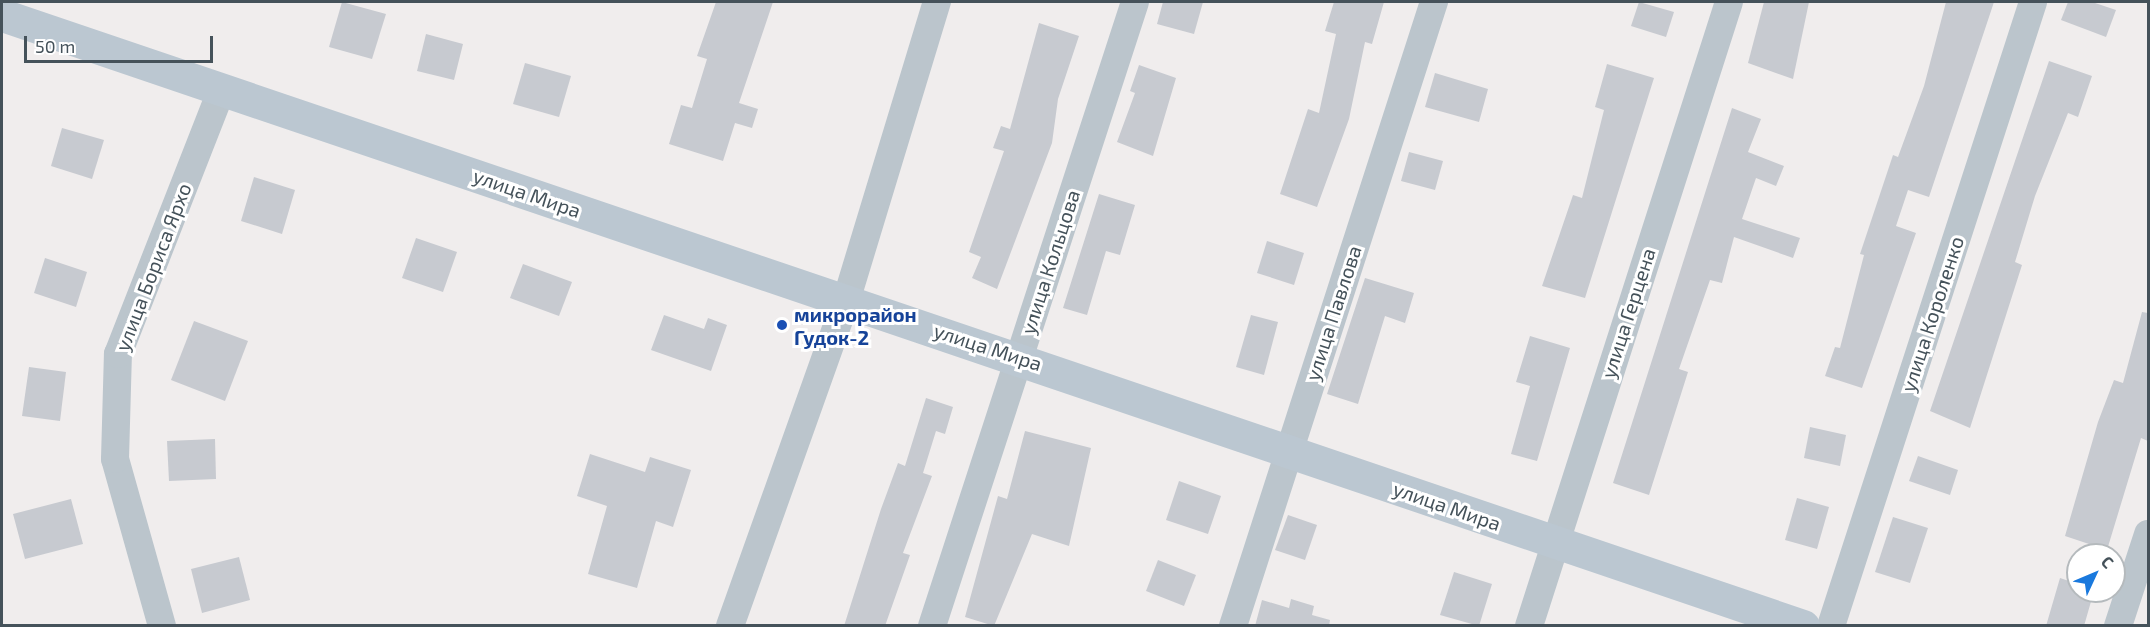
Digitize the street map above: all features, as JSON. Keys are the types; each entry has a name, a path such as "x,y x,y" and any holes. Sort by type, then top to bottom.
{"main road":[{"name":"улица Мира","path":"2,15 846,301 1019,357 1287,453 1803,626"}],"street":[{"path":"730,626 846,301 937,2"},
{"name":"улица Кольцова","path":"932,626 1135,2"},
{"name":"улица Павлова","path":"1233,626 1434,2"},
{"name":"улица Герцена","path":"1529,626 1554,542 1729,2"},
{"name":"улица Короленко","path":"1831,626 2033,2"},
{"name":"улица Бориса Ярхо","path":"162,626 115,459 118,354 222,89"},
{"path":"2118,626 2148,534"}],"building":[{"path":"342,2 386,14 372,59 329,47"},
{"path":"716,2 773,2 739,103 758,109 752,128 735,123 723,161 669,144 681,105 692,108 707,59 697,56"},
{"path":"1163,2 1203,2 1194,34 1157,24"},
{"path":"1334,2 1384,2 1372,44 1365,42 1349,119 1317,207 1280,194 1308,109 1319,113 1336,34 1325,31"},
{"path":"1639,2 1674,12 1666,37 1631,26"},
{"path":"1764,2 1809,2 1793,79 1748,63"},
{"path":"1946,2 1994,2 1929,197 1908,190 1896,226 1916,233 1862,388 1825,376 1835,347 1840,348 1864,255 1860,254 1893,155 1898,157 1924,86"},
{"path":"2068,2 2092,2 2116,10 2106,37 2061,20"},
{"path":"1039,23 1079,36 1058,99 1052,143 997,289 972,278 981,257 969,252 1004,151 993,148 1001,126 1010,129"},
{"path":"426,34 463,44 454,80 417,71"},
{"path":"2049,61 2092,76 2078,117 2068,113 2035,196 2015,262 2022,265 1970,428 1930,411"},
{"path":"525,63 571,76 559,117 513,104"},
{"path":"1607,64 1654,78 1585,298 1542,286 1573,195 1582,198 1604,110 1595,107"},
{"path":"1139,65 1176,78 1153,156 1117,142 1135,93 1130,91"},
{"path":"1435,73 1488,89 1479,122 1425,107"},
{"path":"1732,108 1761,119 1748,152 1784,166 1776,186 1756,178 1742,219 1800,238 1793,258 1734,237 1722,283 1710,280 1679,369 1688,372 1649,495 1613,483"},
{"path":"62,128 104,140 92,179 51,166"},
{"path":"1409,152 1443,161 1435,190 1401,181"},
{"path":"254,177 295,190 282,234 241,221"},
{"path":"1099,194 1135,205 1120,255 1106,251 1087,315 1063,308"},
{"path":"416,238 457,252 443,292 402,278"},
{"path":"1267,241 1304,253 1294,285 1257,273"},
{"path":"45,258 87,272 76,307 34,293"},
{"path":"523,264 572,282 559,316 510,298"},
{"path":"1365,278 1414,293 1405,323 1385,316 1358,404 1327,394"},
{"path":"2142,312 2148,313 2148,441 2141,438 2109,543 2086,543 2065,536 2098,422 2114,380 2123,383"},
{"path":"664,315 704,329 708,318 727,325 711,371 651,350"},
{"path":"1251,315 1278,322 1264,375 1236,367"},
{"path":"194,321 248,341 225,401 171,380"},
{"path":"1530,336 1570,348 1537,461 1511,454 1530,386 1516,382"},
{"path":"29,367 66,372 60,421 22,416"},
{"path":"926,398 953,407 945,434 936,431 923,473 932,476 903,553 910,555 885,626 844,626 881,509 898,463 905,466"},
{"path":"1810,427 1846,435 1840,466 1804,458"},
{"path":"1025,431 1091,448 1069,546 1032,534 994,626 965,617 998,496 1007,499"},
{"path":"215,439 216,479 169,481 167,441"},
{"path":"590,454 645,472 650,457 691,470 673,527 656,521 637,588 588,574 607,506 577,496"},
{"path":"1918,456 1958,470 1950,495 1909,481"},
{"path":"1179,481 1221,496 1208,534 1166,520"},
{"path":"1797,498 1829,507 1817,549 1785,540"},
{"path":"71,499 83,544 25,559 13,514"},
{"path":"1288,515 1317,525 1305,560 1275,550"},
{"path":"1893,517 1928,528 1910,583 1875,572"},
{"path":"239,557 250,600 202,613 191,569"},
{"path":"1158,560 1196,575 1184,606 1146,591"},
{"path":"1454,572 1492,584 1479,626 1440,615"},
{"path":"2060,578 2066,580 2066,603 2091,603 2084,626 2046,626"},
{"path":"1291,599 1314,606 1312,615 1330,620 1329,626 1255,626 1262,600 1289,608"}],"place":[{"name":"микрорайон Гудок-2","path":"782,325"}]}
